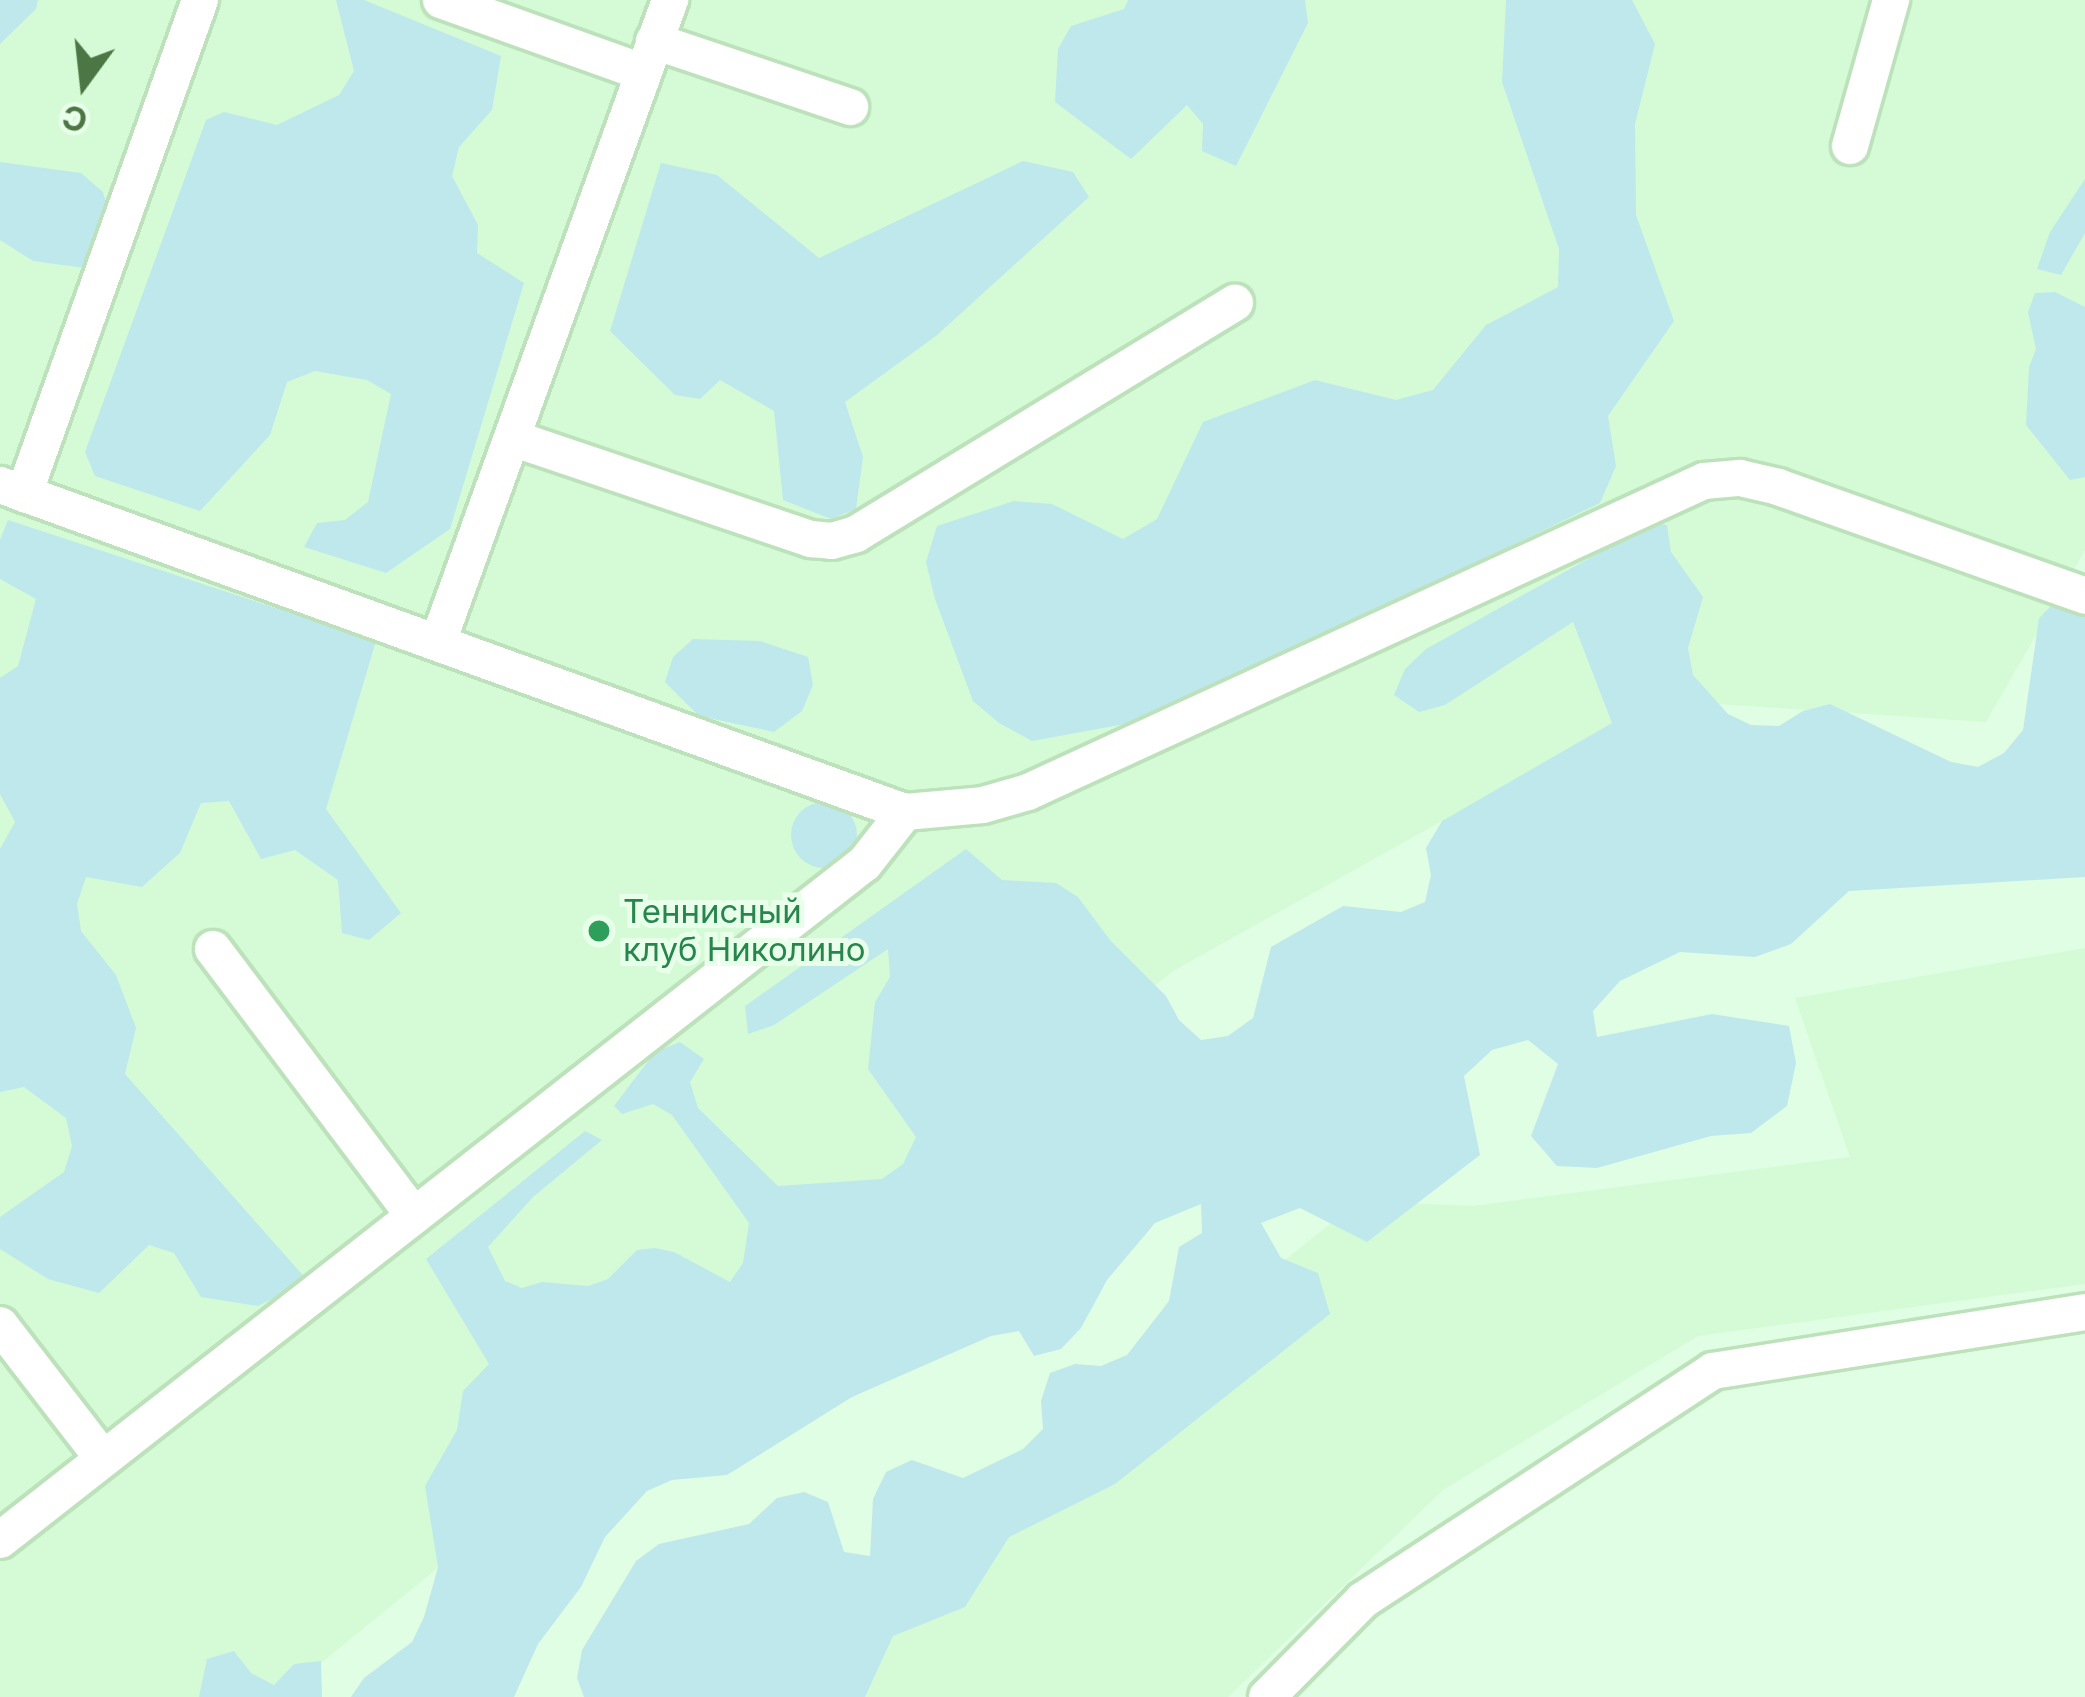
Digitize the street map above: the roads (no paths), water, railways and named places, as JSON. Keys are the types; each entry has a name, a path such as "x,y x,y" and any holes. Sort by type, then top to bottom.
{"street":[{"path":"200,0 12,489 905,812 983,805 1028,792 1703,481 1740,478 1778,487 2085,596"},
{"path":"441,0 850,107"},
{"path":"438,642 670,0"},
{"path":"1850,146 1891,0"},
{"path":"512,438 811,539 832,541 856,534 1235,303"},
{"path":"0,1540 865,863 905,812"},
{"path":"213,949 413,1216"},
{"path":"1267,1697 1363,1600 1713,1371 2085,1312"},
{"path":"0,1325 102,1457"}],"place":[{"name":"Теннисный клуб Николино","path":"599,931"}]}
